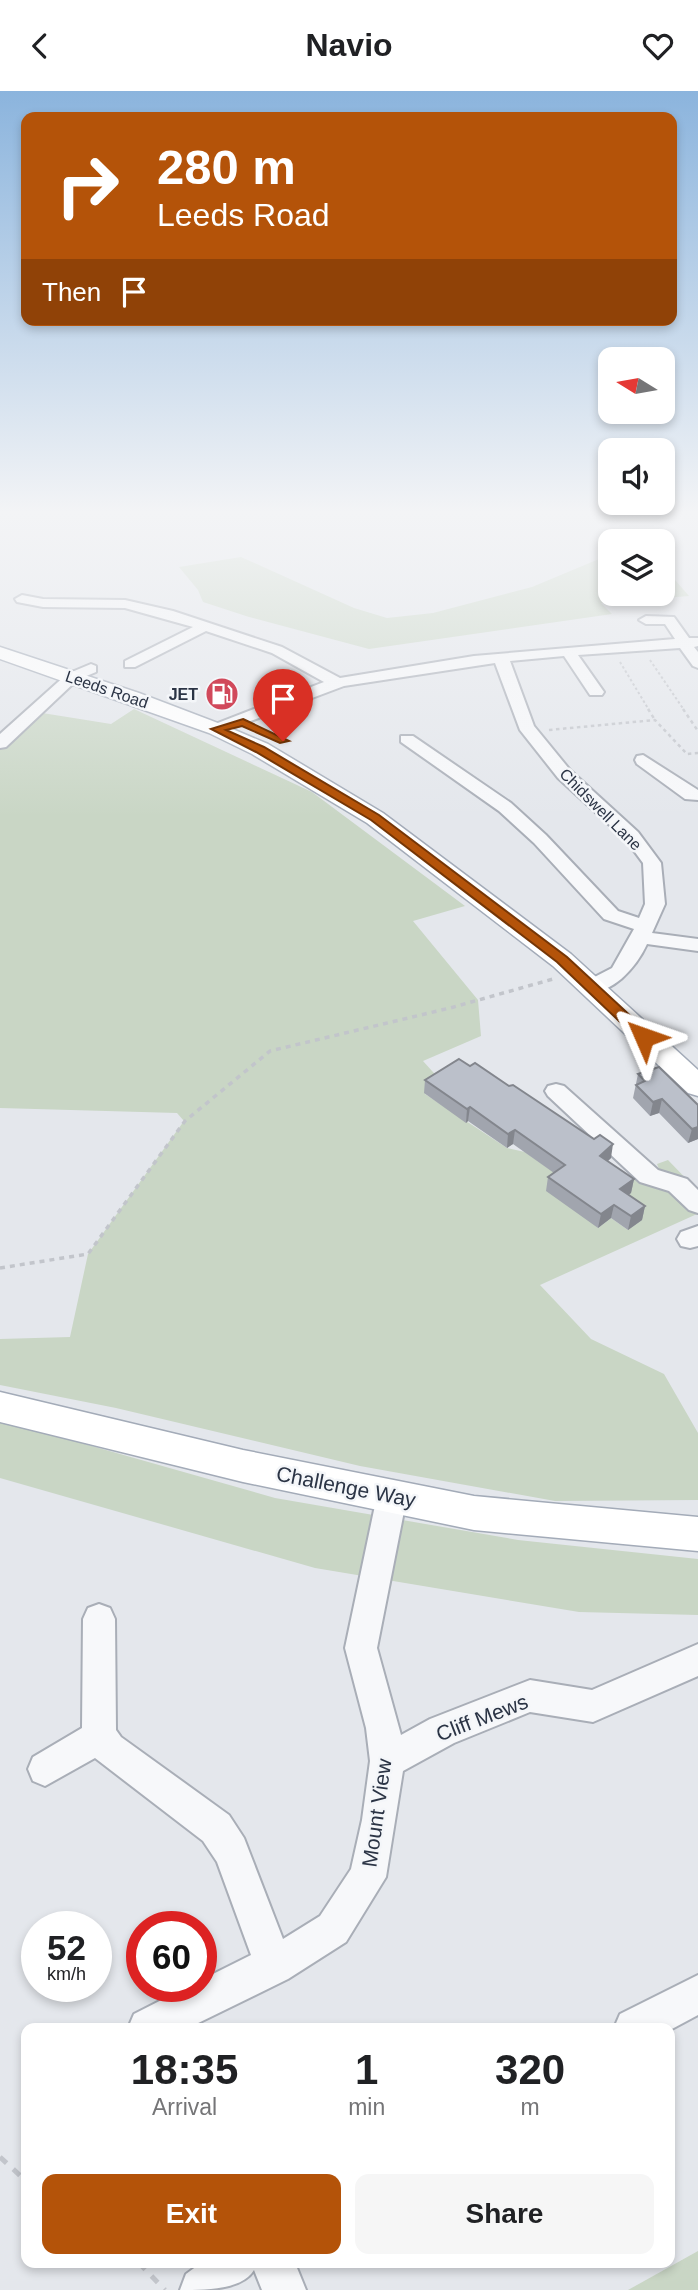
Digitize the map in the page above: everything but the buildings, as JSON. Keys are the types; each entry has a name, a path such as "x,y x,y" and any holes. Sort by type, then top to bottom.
{"main road":[{"name":"Leeds Road","path":"0,643 81,673 260,749 375,818 576,973"},
{"name":"Leeds Road","path":"0,653 81,673 243,722 291,745"},
{"name":"Leeds Road","path":"314,757 411,821 468,866 576,973 698,1086"},
{"name":"Challenge Way","path":"0,1407 243,1466 474,1513 698,1534"}],"street":[{"path":"152,612 278,650 338,683"},
{"path":"646,620 672,617 680,635 690,643 698,663"},
{"path":"130,664 206,627"},
{"path":"216,729 243,722 338,683 437,665 690,643"},
{"path":"569,653 596,692"},
{"name":"Chidswell Lane","path":"502,660 530,732 564,774 632,836 652,863 655,904 619,972 576,973"},
{"path":"0,743 81,673"},
{"path":"407,739 505,807 540,839 611,915 643,931 698,945"},
{"path":"643,760 691,795 698,795"},
{"path":"556,1091 649,1176 678,1185 698,1204"},
{"name":"Mount View","path":"158,2023 314,1943 333,1929 368,1877 380,1820 387,1761 383,1728 361,1648 392,1496"},
{"path":"99,1619 97,1714 100,1736 109,1749 216,1828 231,1851 274,1965"},
{"name":"Cliff Mews","path":"387,1761 442,1731 530,1696 593,1706 698,1660"},
{"path":"45,1769 100,1736"},
{"path":"643,2023 698,1994"},
{"path":"202,2290 229,2268"},
{"path":"275,2268 284,2290"}],"path":[{"path":"640,646 698,730"},
{"path":"612,649 655,720 687,754 698,753"},
{"path":"530,732 655,720"},
{"path":"0,1268 88,1254 184,1121 270,1051 450,1008 576,973"},
{"path":"0,2157 21,2176"},
{"path":"143,2268 165,2290"}],"green space":[{"path":"233,612 366,612 387,618 438,612 610,612 612,614 369,649"},
{"path":"134,709 312,792 465,906 413,921 478,1000 481,1036 423,1061 442,1082 425,1094 507,1148 525,1152 549,1169 553,1167 598,1228 611,1218 628,1230 617,1203 630,1180 659,1169 657,1164 668,1160 698,1191 682,1198 697,1214 540,1285 591,1339 664,1374 698,1433 698,1500 555,1501 360,1466 116,1408 0,1385 0,1339 70,1337 88,1254 184,1121 177,1113 0,1108 0,749 36,712 111,724"},
{"path":"0,1420 275,1498 518,1540 698,1559 698,1615 579,1612 315,1568 0,1478"},
{"path":"698,2251 698,2290 628,2290 667,2268 675,2268 675,2264"}],"place":[{"name":"JET","path":"222,694"}],"route":[{"path":"283,741 243,722 216,729 260,749 375,818 577,972 644,1037"}]}
